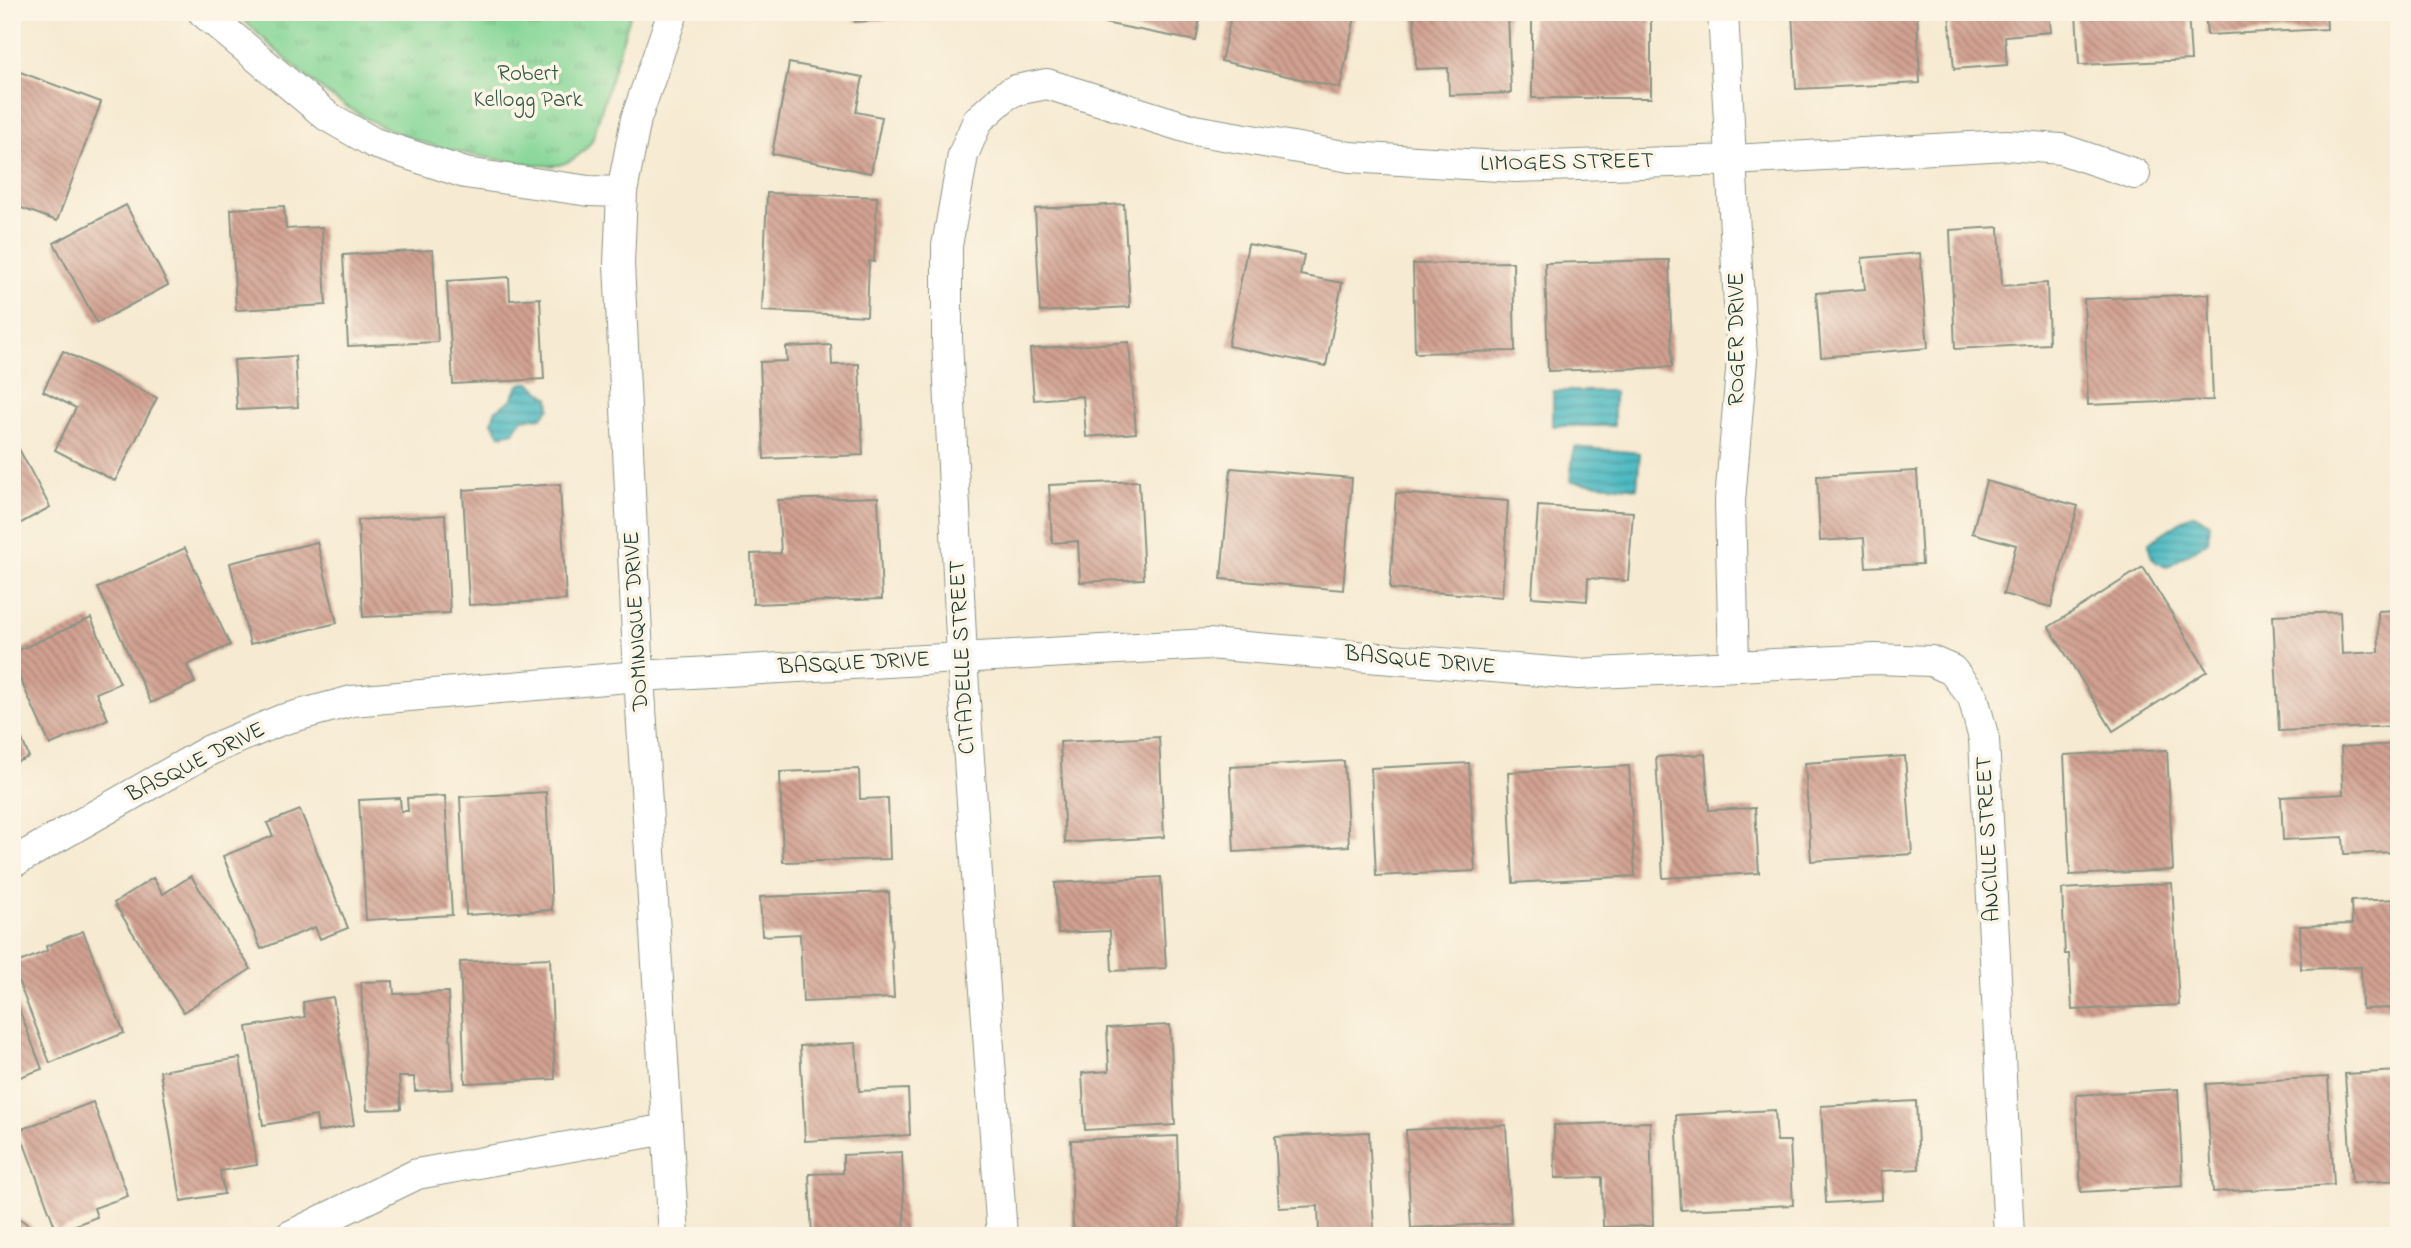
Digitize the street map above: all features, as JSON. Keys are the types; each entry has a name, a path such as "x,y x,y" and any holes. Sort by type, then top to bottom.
{"street":[{"path":"202,12 327,116 373,142 465,173 589,191 622,192"},
{"name":"DOMINIQUE DRIVE","path":"673,12 636,119 622,192 620,264 639,677 674,1236"},
{"name":"ROGER DRIVE","path":"1723,12 1742,359 1730,501 1734,666"},
{"name":"LIMOGES STREET","path":"1006,95 1016,90 1047,84 1194,130 1350,157 1515,167 1732,160 2007,145 2061,149 2134,174"},
{"name":"CITADELLE STREET","path":"1002,1236 961,658 947,339 947,246 963,155 978,120 1006,95"},
{"name":"BASQUE DRIVE","path":"12,863 210,750 281,720 352,701 639,677 1208,644 1578,674 1734,666"},
{"name":"ANCILLE STREET","path":"1734,666 1875,659 1931,661 1952,670 1973,697 1984,739 2009,1236"},
{"path":"290,1236 417,1174 667,1129"}],"green space":[{"name":"Robert Kellogg Park","path":"235,12 631,12 592,141 573,159 563,164 548,166 451,150 388,129 334,98 304,75"}],"water":[{"path":"530,383 549,398 550,408 542,417 522,419 514,432 500,435 492,422 495,411 512,399 518,386"},
{"path":"1553,391 1614,391 1614,426 1553,426"},
{"path":"1574,447 1640,453 1637,488 1570,481"},
{"path":"2192,514 2210,523 2208,541 2167,567 2155,561 2149,542"}],"building":[{"path":"854,12 904,12 905,19 855,22"},
{"path":"1096,12 1201,12 1196,41 1094,21"},
{"path":"1232,12 1356,12 1340,88 1221,61"},
{"path":"1414,12 1508,12 1511,93 1449,95 1448,68 1416,69"},
{"path":"1532,12 1651,12 1651,98 1532,98"},
{"path":"1792,12 1917,12 1920,83 1796,89"},
{"path":"1949,12 2049,12 2051,32 2005,36 2007,65 1954,69"},
{"path":"2076,12 2188,12 2191,60 2079,65"},
{"path":"2205,12 2326,12 2327,29 2207,35"},
{"path":"2342,12 2392,12 2392,14 2342,17"},
{"path":"789,63 863,77 856,112 882,117 871,173 772,154"},
{"path":"12,69 101,102 57,221 13,205 19,190 12,188"},
{"path":"767,193 877,197 874,262 869,261 867,316 762,311"},
{"path":"1124,204 1130,307 1040,312 1035,209"},
{"path":"126,205 168,285 97,323 54,243"},
{"path":"284,206 286,229 322,227 326,305 236,310 231,209"},
{"path":"1999,227 2002,286 2047,283 2049,344 1955,349 1950,230"},
{"path":"1248,244 1304,255 1300,275 1342,283 1326,366 1228,346"},
{"path":"433,250 438,342 348,346 343,255"},
{"path":"1920,253 1928,348 1821,357 1816,293 1865,289 1862,258"},
{"path":"1669,260 1672,367 1548,371 1545,263"},
{"path":"1513,262 1515,351 1415,353 1413,264"},
{"path":"509,277 510,300 540,298 544,379 453,384 447,281"},
{"path":"2209,294 2213,400 2088,405 2084,299"},
{"path":"1129,342 1136,433 1086,437 1083,396 1034,400 1030,349"},
{"path":"831,345 832,365 859,364 863,455 764,459 760,362 787,361 786,347"},
{"path":"63,351 157,398 115,481 55,450 76,408 43,391"},
{"path":"295,356 298,407 237,410 234,360"},
{"path":"12,436 50,507 12,528"},
{"path":"1231,468 1352,478 1343,590 1221,579"},
{"path":"1917,471 1922,564 1866,567 1864,538 1820,541 1817,476"},
{"path":"1139,481 1144,579 1080,582 1078,541 1052,543 1049,485"},
{"path":"1986,481 2078,506 2051,607 2003,594 2016,545 1972,533"},
{"path":"560,484 566,600 469,605 463,490"},
{"path":"1396,493 1508,501 1502,597 1390,589"},
{"path":"878,497 882,599 753,604 751,554 781,553 778,500"},
{"path":"1538,506 1633,512 1628,581 1588,578 1587,601 1532,597"},
{"path":"445,515 450,613 363,617 358,520"},
{"path":"317,542 337,623 250,644 230,563"},
{"path":"185,548 230,645 187,665 195,683 151,703 98,588"},
{"path":"2143,567 2207,671 2113,731 2049,627"},
{"path":"2399,610 2399,726 2279,731 2273,615 2340,612 2342,654 2379,652 2378,611"},
{"path":"91,618 120,683 96,693 108,719 50,745 12,661 12,653"},
{"path":"12,715 29,757 12,764"},
{"path":"1159,737 1164,837 1065,843 1060,742"},
{"path":"2399,744 2399,852 2344,854 2343,837 2283,840 2281,797 2343,794 2341,747"},
{"path":"2167,750 2173,870 2070,875 2064,755"},
{"path":"1705,754 1709,810 1755,808 1759,873 1663,878 1656,757"},
{"path":"1905,756 1912,854 1811,861 1805,763"},
{"path":"1344,761 1349,846 1234,852 1230,767"},
{"path":"1469,763 1475,871 1376,876 1371,768"},
{"path":"1629,766 1635,876 1513,883 1508,772"},
{"path":"859,769 860,799 888,798 890,859 783,862 780,772"},
{"path":"546,792 552,910 466,915 460,797"},
{"path":"445,796 452,915 366,920 359,800 400,798 401,811 408,811 407,798"},
{"path":"300,810 348,928 320,939 315,927 261,949 223,856 273,836 267,823"},
{"path":"191,876 251,969 183,1012 114,903 153,878 163,894"},
{"path":"1161,877 1166,968 1112,971 1110,931 1058,933 1055,883"},
{"path":"2172,883 2179,1005 2072,1010 2069,954 2065,954 2062,889"},
{"path":"889,892 894,998 803,1002 800,934 762,936 760,897"},
{"path":"2399,899 2399,1008 2362,1009 2361,967 2301,969 2300,926 2352,924 2351,901"},
{"path":"83,931 124,1033 50,1063 12,965 47,951 46,946"},
{"path":"550,958 555,1079 465,1083 460,962"},
{"path":"393,981 394,994 448,992 453,1089 415,1091 414,1077 399,1077 401,1109 367,1110 361,982"},
{"path":"12,991 42,1069 12,1080"},
{"path":"333,997 354,1125 318,1132 316,1116 263,1125 247,1027 305,1017 303,1002"},
{"path":"1170,1025 1175,1125 1085,1130 1082,1073 1109,1071 1107,1028"},
{"path":"856,1043 859,1091 908,1089 910,1135 805,1141 800,1046"},
{"path":"240,1058 257,1165 220,1171 224,1194 181,1201 160,1071"},
{"path":"2399,1071 2399,1180 2352,1183 2345,1074"},
{"path":"2328,1077 2334,1185 2213,1192 2206,1084"},
{"path":"2178,1089 2183,1186 2081,1192 2076,1095"},
{"path":"1916,1101 1919,1169 1881,1171 1882,1200 1826,1203 1821,1106"},
{"path":"93,1102 128,1196 94,1208 97,1217 57,1232 19,1130"},
{"path":"1775,1110 1777,1141 1790,1141 1793,1205 1681,1210 1676,1115"},
{"path":"1650,1122 1653,1226 1603,1227 1602,1177 1555,1178 1554,1125"},
{"path":"1506,1125 1511,1223 1411,1228 1406,1130"},
{"path":"1369,1132 1374,1230 1319,1233 1318,1206 1279,1208 1275,1137"},
{"path":"1177,1136 1180,1236 1073,1236 1071,1140"},
{"path":"902,1152 905,1236 812,1236 809,1174 843,1173 843,1155"},
{"path":"12,1213 34,1229 30,1236 12,1236"}]}
